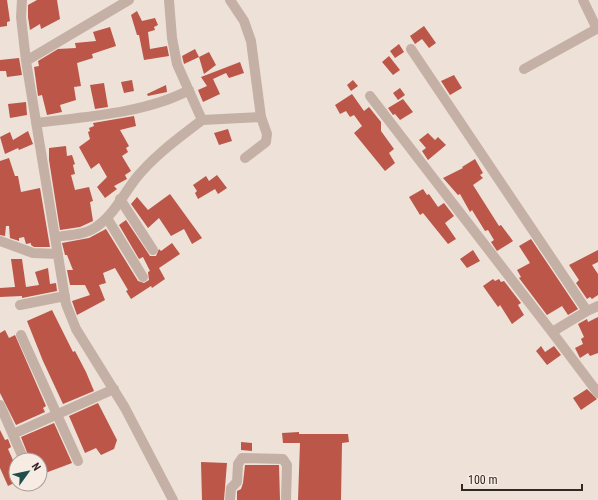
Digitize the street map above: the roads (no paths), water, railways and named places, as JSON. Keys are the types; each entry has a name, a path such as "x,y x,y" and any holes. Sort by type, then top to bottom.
{"street":[{"path":"22,0 21,17 26,61 66,304 76,329 114,389 173,500"},
{"path":"26,61 129,0"},
{"path":"169,0 172,38 178,64 202,120"},
{"path":"230,0 244,21 251,41 261,117 266,134 266,142 245,158"},
{"path":"524,69 598,28 583,0"},
{"path":"411,49 587,311"},
{"path":"36,123 91,116 158,103 174,98 189,90"},
{"path":"370,96 598,393"},
{"path":"55,237 86,232 96,227 107,218 138,176 159,153 202,120 261,117"},
{"path":"120,199 153,250"},
{"path":"107,218 143,277"},
{"path":"0,241 34,253 58,254"},
{"path":"20,305 65,296"},
{"path":"552,332 598,306"},
{"path":"21,335 78,461"},
{"path":"13,434 114,389"},
{"path":"0,405 21,452"},
{"path":"230,500 231,488 237,482 239,461 246,457 283,459 287,465 286,500"}]}
